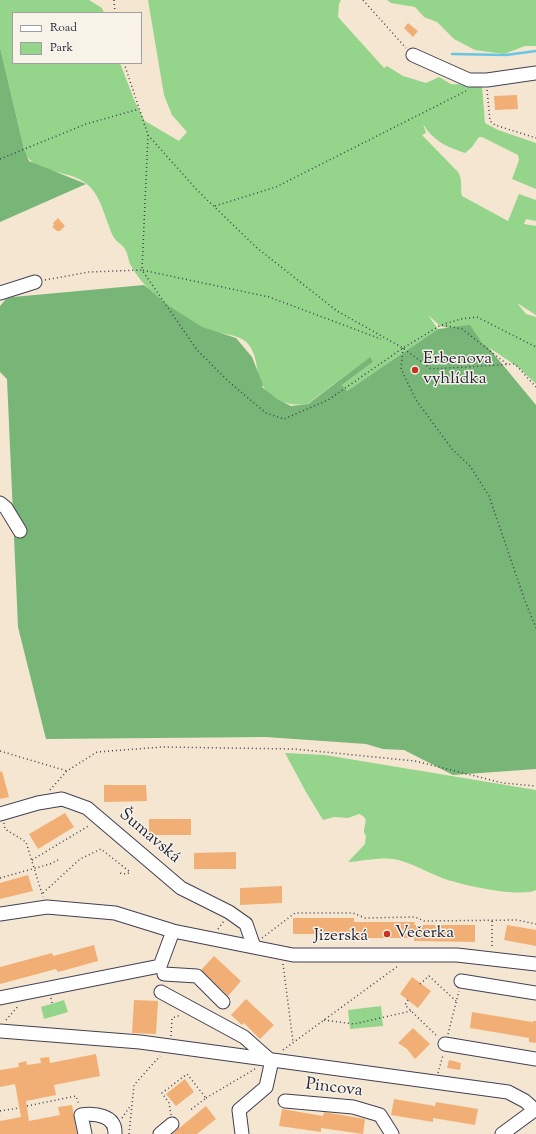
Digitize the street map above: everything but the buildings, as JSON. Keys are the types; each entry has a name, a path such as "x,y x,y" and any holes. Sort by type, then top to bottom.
{"street":[{"path":"413,56 469,80 487,80 536,73"},
{"path":"0,293 35,282"},
{"path":"0,503 6,508 20,531"},
{"name":"Šumavská","path":"1,814 62,799 87,808 180,888 230,913 246,924 254,947"},
{"name":"Jizerská","path":"0,914 44,908 115,913 173,931 293,955 457,955 536,964"},
{"path":"173,931 162,970 158,995 196,1011 244,1037 271,1060"},
{"path":"0,998 162,970 197,976 223,1002"},
{"path":"461,981 536,993"},
{"path":"2,1027 140,1042 508,1092 518,1096 535,1110 502,1134"},
{"path":"446,1044 536,1059"},
{"path":"242,1134 239,1110 266,1087 271,1060"},
{"name":"Pincova","path":"285,1102 353,1106 380,1115 392,1134"},
{"path":"85,1134 81,1115 92,1113 108,1118 113,1125 115,1134"},
{"path":"160,1134 172,1124"}],"path":[{"path":"114,0 115,12"},
{"path":"363,0 413,56"},
{"path":"124,64 148,135 142,270 197,350 228,381 266,413 284,419 328,400 403,348 441,325 461,319 478,317 536,347"},
{"path":"487,80 490,121 495,125 536,138"},
{"path":"214,206 276,187 467,91"},
{"path":"0,159 86,124 140,109"},
{"path":"148,135 214,206 257,248 337,311 386,340"},
{"path":"35,282 89,272 142,270 269,297 386,340 403,348 431,369 515,364 536,387"},
{"path":"441,325 462,329 508,365"},
{"path":"403,348 401,369 416,400 452,450 470,466 489,496 525,601 536,628"},
{"path":"38,804 67,771 97,752 162,747 294,749 415,761 503,783 536,786"},
{"path":"0,751 67,771"},
{"path":"1,814 5,830 26,842 43,894 44,908"},
{"path":"32,860 100,819"},
{"path":"43,894 80,858 101,849 130,872 127,874 119,874"},
{"path":"0,878 50,864 60,859"},
{"path":"211,938 230,913"},
{"path":"254,947 267,932 295,913 354,914 365,918 415,917 424,921 517,920 536,924"},
{"path":"492,921 492,959"},
{"path":"281,953 293,1043"},
{"path":"189,1111 206,1098 271,1060 413,954"},
{"path":"420,984 429,976 456,1001"},
{"path":"436,1082 461,981"},
{"path":"2,1027 29,992"},
{"path":"408,1000 405,1005 446,1044"},
{"path":"129,1134 134,1085 170,1046 172,1018 196,1011"},
{"path":"324,1020 354,1024 411,1011"},
{"path":"172,1124 169,1103 162,1093 187,1074 206,1098"},
{"path":"27,1106 76,1096"},
{"path":"108,1118 123,1118 131,1105"},
{"path":"0,1112 19,1108"}],"green space":[{"path":"0,0 89,0 102,8 104,12 12,12 12,64 120,64 135,102 145,121 179,141 187,132 172,115 164,95 148,0 341,0 339,4 338,17 384,68 387,66 403,76 426,83 439,77 453,84 465,83 459,85 482,86 485,123 498,130 536,143 536,189 512,179 519,160 518,155 482,137 479,137 472,147 465,153 441,143 431,135 423,124 426,133 422,135 460,175 462,196 508,221 519,194 536,200 536,221 526,219 524,224 536,226 536,315 517,303 526,314 536,317 536,384 518,367 482,343 475,334 440,326 428,315 438,329 347,391 342,385 373,362 369,358 307,404 292,404 278,400 266,391 262,385 253,353 245,341 233,336 202,328 184,318 167,306 144,284 130,264 125,249 113,236 100,202 93,190 88,185 73,176 45,169 30,160 25,153 0,47"},
{"path":"387,0 536,0 536,46 525,46 504,54 475,50 454,39 437,22 424,17 415,7 391,3"},
{"path":"0,47 24,149 29,161 86,184 0,222"},
{"path":"144,285 169,306 202,327 236,338 252,357 263,385 262,387 277,399 291,406 308,404 370,357 373,362 342,385 347,391 438,329 470,325 482,343 488,347 536,405 536,769 453,775 404,750 383,749 366,744 266,737 46,739 18,627 7,379 0,372 0,306 6,299 13,297"},
{"path":"285,753 325,755 536,790 536,890 528,892 504,892 462,884 442,878 400,860 394,859 348,862 365,844 366,836 364,832 366,822 364,817 359,814 348,818 334,817 323,820"},
{"path":"64,1000 68,1012 44,1019 41,1007"},
{"path":"381,1006 383,1026 350,1029 348,1010"}],"waterway":[{"path":"452,54 506,55 536,51"}],"place":[{"name":"Erbenova vyhlídka","path":"415,370"},
{"name":"Večerka","path":"387,934"}]}
